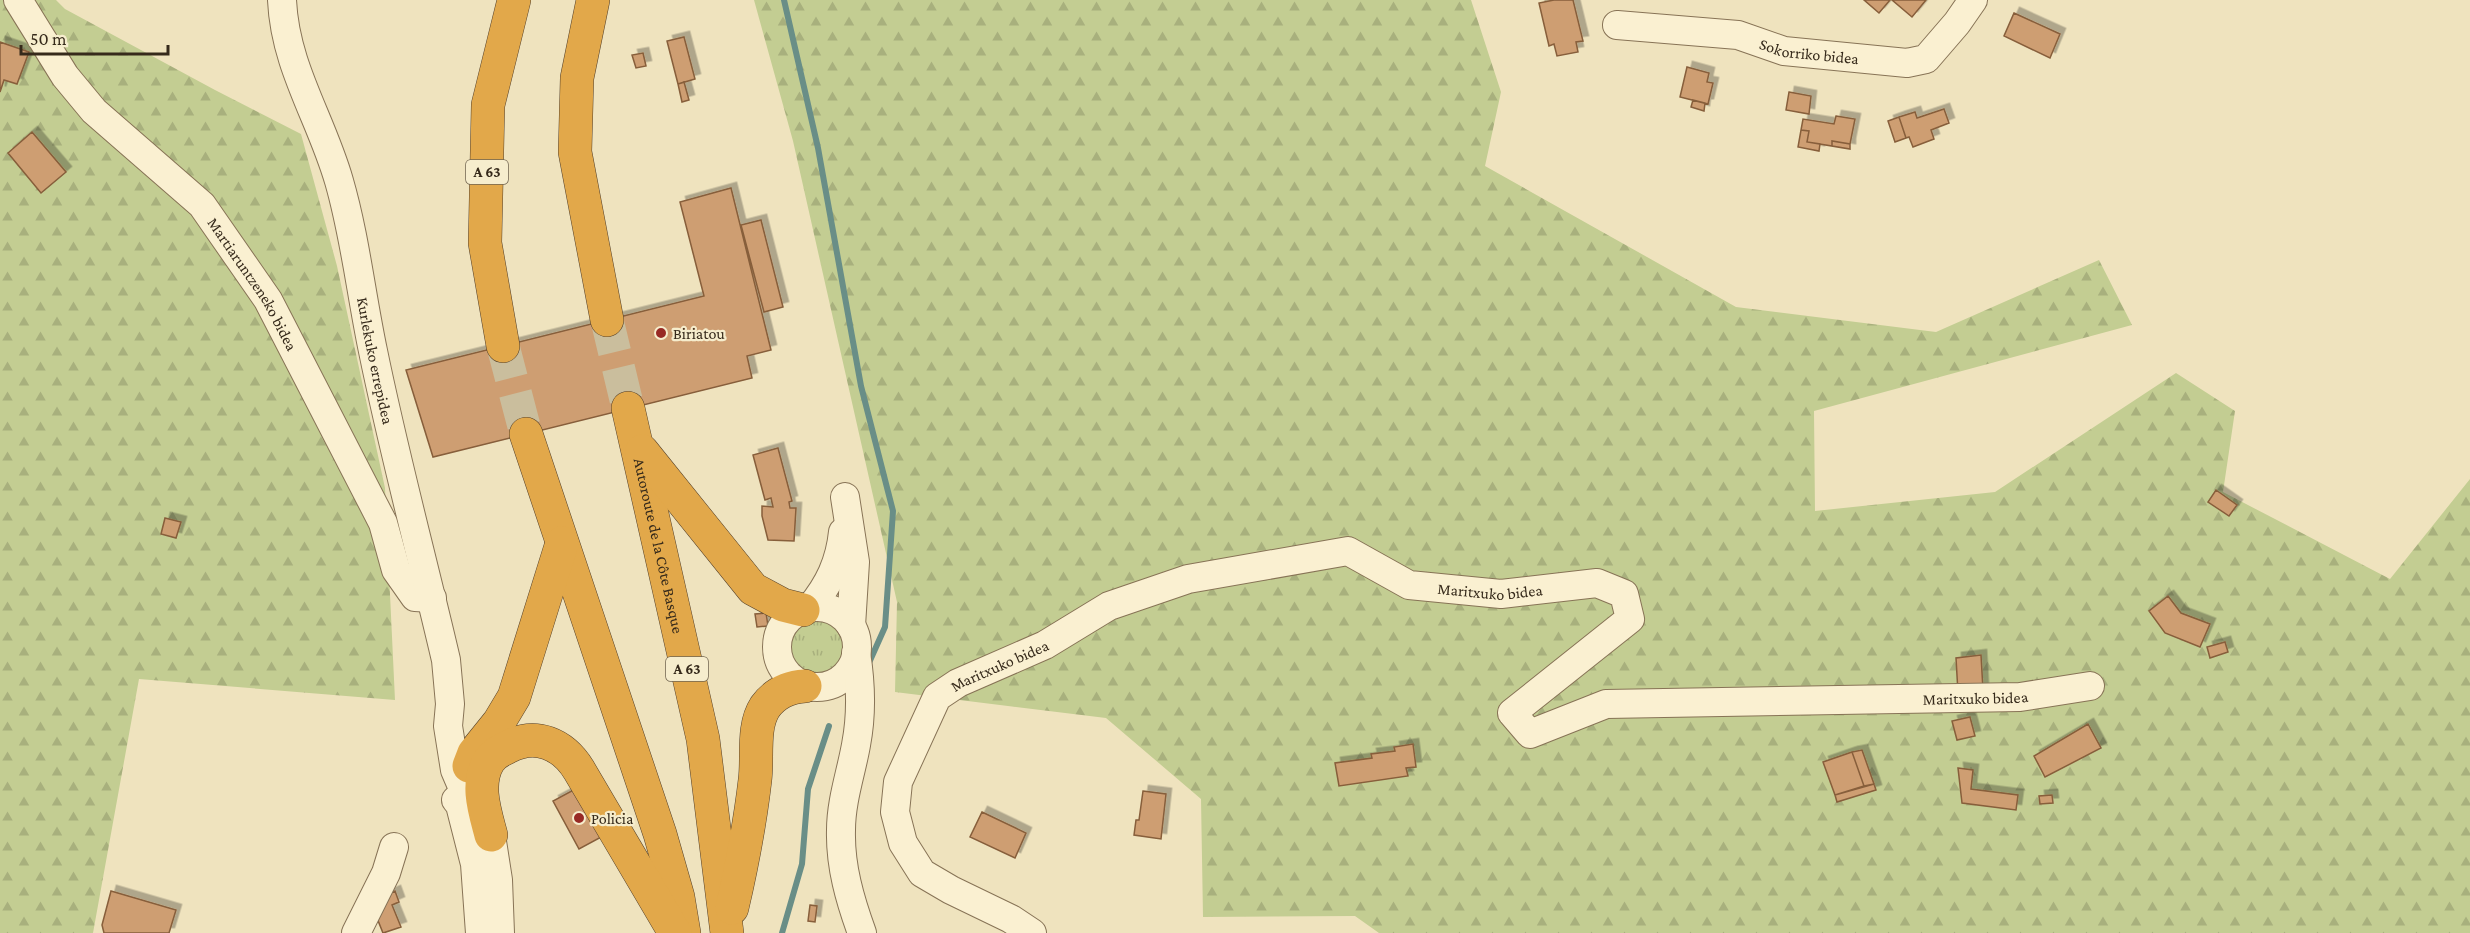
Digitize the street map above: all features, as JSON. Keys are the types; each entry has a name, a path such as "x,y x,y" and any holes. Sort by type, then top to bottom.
{"highway":[{"name":"A 63","path":"503,345 485,243 488,105 514,0"},
{"path":"592,0 577,78 575,152 607,320"},
{"name":"Autoroute de la Côte Basque","path":"628,408 703,739 727,933"},
{"path":"526,434 660,834 678,897 684,933"},
{"path":"637,445 753,589 783,605 807,609"},
{"path":"461,796 474,753 499,722 514,697 562,543"},
{"path":"727,933 746,848 760,717 773,698 783,691 810,686"},
{"path":"491,835 482,798 483,778 489,761 499,752 525,741 539,739 563,750 571,756 675,933"}],"street":[{"name":"Martiaruntzeneko bidea","path":"18,0 72,85 94,111 202,205 268,300 382,523 396,570 414,597 432,598"},
{"name":"Kurlekuko errepidea","path":"282,0 283,20 292,60 317,118 339,180 352,233 373,352 446,660 450,704 448,726 461,796"},
{"name":"Sokorriko bidea","path":"1617,25 1738,35 1784,51 1907,63 1926,59 1957,23 1973,0"},
{"path":"810,686 837,682 853,665 855,562 844,497 843,534 838,560 823,593 807,609 792,616 784,625 778,636 777,648 779,661 785,672 794,680 835,700 843,708 850,719 856,744"},
{"name":"Maritxuko bidea","path":"1032,933 1011,919 922,873 903,843 895,812 898,782 937,697 958,683 1045,645 1109,606 1188,579 1348,551 1409,585 1501,594 1597,583 1624,594 1630,619 1512,713 1530,734 1606,704 2020,697 2090,686"},
{"path":"807,609 822,608 833,611 854,640 861,699 856,744 846,787 841,829 844,872 859,923 884,933"},
{"path":"461,796 491,835 498,880 500,933"},
{"path":"461,796 475,864 480,933"},
{"path":"356,933 386,873 394,847"}],"green space":[{"path":"0,0 56,0 65,9 301,134 337,266 385,488 395,700 139,679 93,933 0,933"},
{"path":"754,0 1471,0 1501,92 1485,166 1736,307 1936,332 2099,260 2132,325 1814,411 1815,511 1995,492 2176,373 2235,411 2223,492 2390,579 2470,479 2470,933 1379,933 1355,916 1203,917 1201,799 1106,718 895,692 897,602 793,141"},
{"path":"812,619 824,619 834,623 842,631 846,647 842,663 834,671 824,675 812,675 802,671 794,663 790,653 790,641 794,631 802,623"}],"building":[{"path":"1573,0 1583,41 1576,42 1578,52 1557,56 1554,44 1549,46 1539,3"},
{"path":"1864,0 1890,0 1879,13"},
{"path":"1892,0 1926,0 1912,17"},
{"path":"2014,13 2060,34 2050,58 2004,36"},
{"path":"684,37 695,79 678,84 667,41"},
{"path":"0,42 29,52 17,84 4,80 0,92"},
{"path":"643,53 646,66 636,68 632,55"},
{"path":"1687,67 1709,73 1707,82 1713,83 1708,104 1680,97"},
{"path":"684,82 689,100 682,102 678,84"},
{"path":"1789,92 1811,96 1809,114 1786,110"},
{"path":"1693,100 1705,103 1704,111 1691,107"},
{"path":"1944,109 1949,123 1931,130 1934,139 1913,147 1909,137 1906,138 1899,117 1915,112 1917,118"},
{"path":"1836,116 1855,119 1850,144 1832,141 1832,146 1807,142 1809,131 1801,130 1803,119 1834,124"},
{"path":"1899,117 1906,138 1895,142 1888,121"},
{"path":"1801,130 1809,131 1807,142 1820,144 1819,151 1798,147"},
{"path":"32,132 66,172 41,193 8,153"},
{"path":"1832,141 1850,144 1850,149 1832,146"},
{"name":"Biriatou","path":"731,188 771,350 747,356 752,378 433,457 406,370 704,296 680,202"},
{"path":"761,220 783,307 764,312 741,225"},
{"path":"778,448 792,501 789,502 790,508 796,508 794,541 768,540 762,516 762,506 773,507 771,498 765,500 753,455"},
{"path":"2216,490 2237,505 2229,516 2208,502"},
{"path":"165,518 181,522 176,538 161,534"},
{"path":"2168,596 2181,613 2210,624 2200,647 2165,633 2149,611"},
{"path":"766,613 768,626 757,627 755,614"},
{"path":"2225,642 2228,652 2210,658 2207,647"},
{"path":"1981,655 1983,690 1958,693 1956,658"},
{"path":"1970,717 1975,736 1957,740 1952,721"},
{"path":"2088,724 2101,748 2045,777 2034,756"},
{"path":"1413,744 1416,767 1406,768 1408,776 1339,786 1335,763 1372,758 1371,754 1395,751 1394,747"},
{"path":"1862,750 1874,784 1864,786 1852,752"},
{"path":"1852,752 1864,786 1835,795 1823,762"},
{"path":"1958,768 1973,770 1971,789 2018,795 2016,810 1962,803"},
{"path":"1874,784 1876,790 1837,802 1835,795"},
{"name":"Policia","path":"579,787 605,835 579,849 553,801"},
{"path":"1143,791 1166,794 1161,839 1134,835 1136,820 1139,820"},
{"path":"2052,795 2053,803 2040,804 2039,796"},
{"path":"982,812 1026,833 1015,858 970,837"},
{"path":"111,891 176,910 169,933 104,933 102,925"},
{"path":"395,891 399,902 392,905 401,927 383,933 375,913 386,895"},
{"path":"810,905 817,906 815,922 808,921"}],"waterway":[{"path":"784,0 818,148 861,386 893,511 885,627 868,665"},
{"path":"782,933 802,864 808,789 829,726"}],"tunnel":[{"path":"607,320 628,408"},
{"path":"503,346 526,434"}],"place":[{"name":"Biriatou","path":"661,333"},
{"name":"Policia","path":"579,818"}]}
